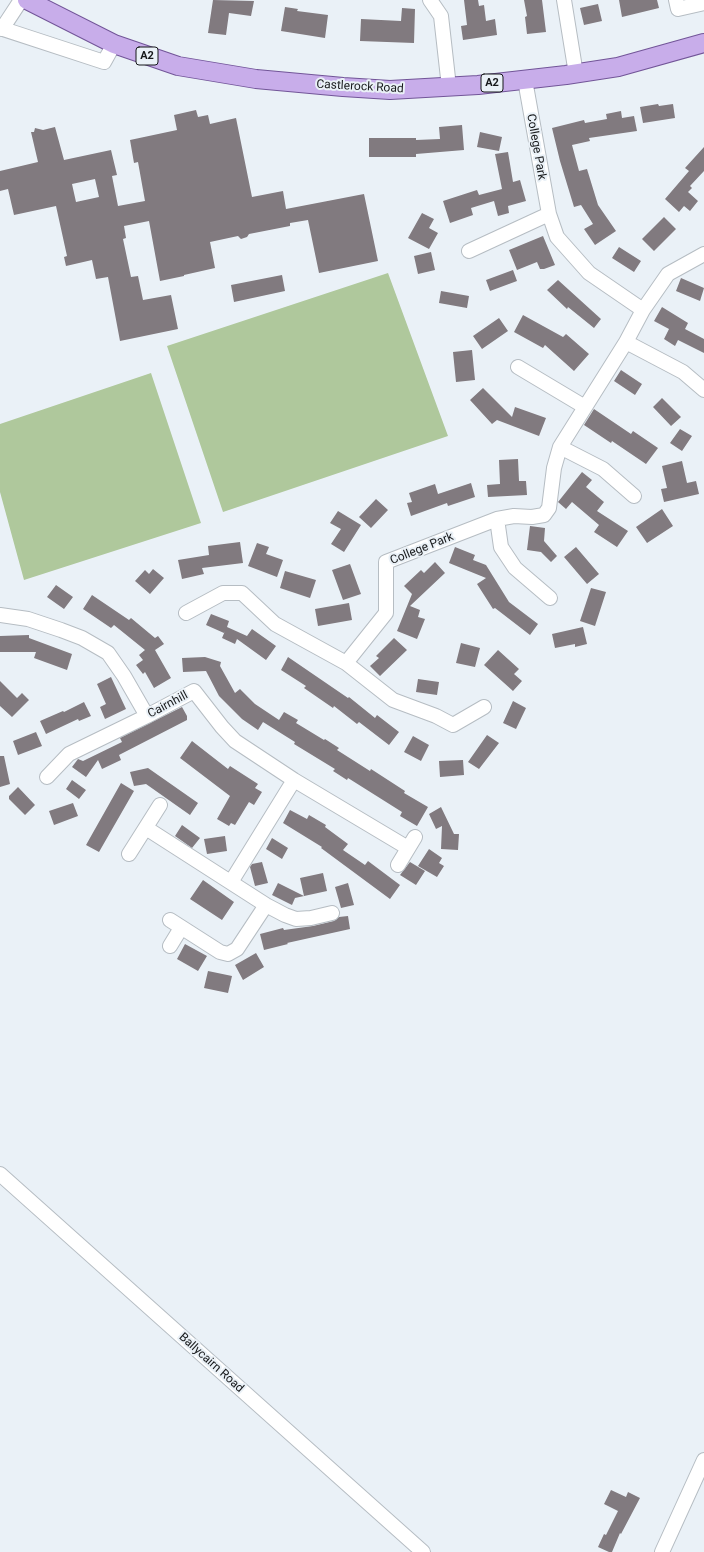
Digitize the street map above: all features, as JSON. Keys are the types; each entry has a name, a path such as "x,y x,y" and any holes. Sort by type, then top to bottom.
{"main road":[{"name":"Castlerock Road","path":"27,0 114,44 178,66 256,79 390,90 449,87 576,74 618,67 704,43"}],"street":[{"path":"21,0 1,29 104,62 114,44"},
{"path":"430,0 441,16 449,87"},
{"path":"564,0 576,74"},
{"path":"676,0 678,9 704,3"},
{"name":"College Park","path":"524,80 549,214 557,237 589,273 643,310"},
{"path":"469,251 549,214"},
{"name":"College Park","path":"346,662 386,613 386,562 497,519 514,516 532,517 544,515 549,508 554,468 560,446 626,342 643,310 668,274 704,254"},
{"path":"626,342 683,372 704,390"},
{"path":"518,367 585,408"},
{"path":"560,446 603,469 634,496"},
{"path":"497,519 501,547 515,568 550,598"},
{"path":"186,613 223,593 242,593 274,624 346,662 393,700 436,716 453,725 484,707"},
{"path":"0,615 28,619 61,630 82,638 108,653 124,676 147,716"},
{"name":"Cairnhill","path":"47,776 69,754 147,716 194,690 222,727 235,741 294,780 412,843 398,865"},
{"path":"231,882 294,780"},
{"path":"129,854 160,805"},
{"path":"146,828 266,905 285,915 296,918 311,918 332,913"},
{"path":"170,946 176,924 220,952 228,954 237,948 266,905"},
{"name":"Ballycairn Road","path":"0,1174 423,1552"},
{"path":"662,1552 704,1460"}],"green space":[{"path":"388,273 448,436 223,512 167,346"},
{"path":"151,373 201,523 24,580 0,492 0,424"}],"building":[{"path":"213,0 254,1 251,16 229,13 226,35 208,33"},
{"path":"464,0 478,0 479,6 484,5 486,21 495,19 497,35 463,40 461,26 467,25"},
{"path":"524,0 542,0 546,32 527,34 525,17 527,16"},
{"path":"619,0 657,0 659,8 622,17"},
{"path":"598,4 602,21 584,25 580,8"},
{"path":"285,7 298,9 297,11 328,15 325,38 281,31"},
{"path":"402,8 415,9 414,43 360,41 361,19 401,21"},
{"path":"658,104 659,106 673,104 675,118 643,123 640,107"},
{"path":"196,110 198,117 208,115 210,124 236,118 252,197 283,191 286,209 364,194 378,261 319,273 308,220 290,223 290,226 249,234 247,237 241,239 238,236 210,242 215,268 160,281 149,221 124,226 126,238 123,239 131,277 138,276 143,300 171,295 178,329 120,341 108,277 96,279 92,260 66,266 64,257 67,256 56,206 14,215 8,189 0,191 0,171 38,162 31,132 34,132 35,128 43,130 55,127 64,160 111,150 117,175 112,176 118,206 145,201 138,162 134,163 130,140 177,130 174,115","holes":["95,179 99,197 76,202 72,184"]},
{"path":"621,111 622,118 634,116 637,131 589,138 590,141 572,145 579,171 587,169 598,205 616,231 595,245 584,229 593,224 581,205 574,207 552,128 584,120 585,123 607,119 606,114"},
{"path":"462,125 464,150 416,154 416,157 369,157 369,138 416,138 416,140 440,139 439,127"},
{"path":"480,132 502,137 499,151 477,147"},
{"path":"704,147 704,171 690,186 692,188 688,192 698,201 690,211 684,206 679,212 665,199 689,171 685,168"},
{"path":"508,152 513,182 520,180 526,201 508,206 509,213 498,216 494,201 471,208 473,215 450,223 443,201 477,190 479,195 502,189 495,154"},
{"path":"422,213 434,219 429,228 438,233 429,249 408,238"},
{"path":"664,217 676,229 654,251 642,239"},
{"path":"543,236 555,265 540,269 537,262 517,270 509,250"},
{"path":"619,247 641,261 634,272 612,258"},
{"path":"431,252 435,270 418,274 414,256"},
{"path":"513,270 517,281 490,291 486,280"},
{"path":"282,275 285,291 234,302 231,285"},
{"path":"681,278 704,288 700,301 676,291"},
{"path":"558,280 601,319 594,328 568,307 567,309 547,290"},
{"path":"441,291 469,296 467,308 439,303"},
{"path":"662,307 688,323 685,329 704,339 704,353 678,340 675,346 664,339 669,329 654,321"},
{"path":"523,315 563,337 566,334 589,354 574,371 545,345 543,348 514,332"},
{"path":"499,318 508,331 482,349 473,336"},
{"path":"472,350 475,380 456,382 453,352"},
{"path":"621,370 642,384 635,395 614,381"},
{"path":"483,388 512,417 515,407 546,418 539,436 497,420 492,424 470,400"},
{"path":"662,398 681,417 671,426 653,407"},
{"path":"594,409 631,434 633,431 658,448 646,464 612,441 611,443 584,425"},
{"path":"680,429 692,436 682,451 670,443"},
{"path":"518,459 519,481 526,481 527,495 488,497 487,485 500,484 499,460"},
{"path":"682,461 687,483 696,481 699,494 664,502 661,489 667,488 662,466"},
{"path":"582,472 592,480 586,487 604,502 597,511 628,531 617,547 594,532 599,525 572,502 566,509 558,502"},
{"path":"471,483 475,497 448,506 447,503 411,516 407,503 412,502 409,493 435,484 438,494"},
{"path":"376,499 388,510 371,528 359,517"},
{"path":"662,509 673,526 647,543 636,527"},
{"path":"338,511 361,525 344,552 331,544 341,529 330,523"},
{"path":"530,526 545,528 544,541 557,556 551,562 541,552 527,550"},
{"path":"240,542 243,563 202,568 204,574 182,579 178,560 209,555 208,546"},
{"path":"257,543 269,547 266,554 283,560 277,577 248,566"},
{"path":"455,547 475,555 473,560 486,565 509,602 538,624 530,635 495,608 493,609 477,584 486,578 449,563"},
{"path":"576,547 599,574 587,584 564,557"},
{"path":"435,562 445,573 410,606 420,610 418,617 425,619 417,639 397,631 412,594 404,586 421,570 424,573"},
{"path":"350,564 361,594 343,600 332,570"},
{"path":"153,569 164,578 150,594 135,581 145,570 149,574"},
{"path":"285,571 316,580 310,598 280,588"},
{"path":"56,585 73,597 64,609 47,597"},
{"path":"591,588 606,592 595,626 580,621"},
{"path":"92,595 129,620 131,618 155,638 158,636 164,644 155,650 171,678 154,688 145,672 143,674 136,665 143,660 139,655 145,650 114,625 111,628 83,609"},
{"path":"349,603 352,620 318,626 315,609"},
{"path":"211,614 229,621 227,627 247,636 252,629 276,646 266,660 237,639 235,644 222,638 225,631 224,633 206,625"},
{"path":"583,627 587,644 575,647 575,644 555,648 552,634"},
{"path":"29,635 29,638 72,654 67,670 34,658 36,652 0,652 0,636"},
{"path":"394,638 407,650 380,676 370,666 379,658 376,656"},
{"path":"461,643 480,648 475,667 456,663"},
{"path":"498,650 519,669 514,674 522,681 513,691 484,665"},
{"path":"205,657 221,662 220,666 235,693 240,689 255,704 279,720 284,712 298,720 296,723 324,740 325,739 339,748 337,750 370,771 371,769 405,791 404,793 428,807 417,826 400,816 402,812 348,778 347,780 333,771 335,769 294,744 295,742 263,722 258,730 242,719 219,696 206,671 183,672 182,658"},
{"path":"288,657 348,698 349,697 375,718 377,715 399,732 389,745 359,722 357,724 334,706 333,708 304,688 306,686 281,670"},
{"path":"111,677 126,709 105,719 100,707 106,704 97,684"},
{"path":"418,679 439,682 437,695 416,692"},
{"path":"0,681 17,698 22,693 29,700 12,717 0,706"},
{"path":"513,701 526,708 516,729 503,723"},
{"path":"84,702 91,716 79,721 78,719 46,734 40,721 63,711 64,712"},
{"path":"182,707 187,716 187,720 119,755 121,760 102,769 98,760 86,777 72,767 78,759 83,761 122,742 120,738"},
{"path":"36,732 42,746 18,755 13,741"},
{"path":"487,735 499,743 479,769 468,762"},
{"path":"413,736 429,745 421,761 404,752"},
{"path":"192,741 228,769 230,766 258,784 255,788 262,792 254,805 249,802 235,825 231,823 229,826 217,819 230,796 180,758"},
{"path":"0,756 4,756 10,784 0,787"},
{"path":"463,760 464,775 440,777 439,761"},
{"path":"148,768 198,803 190,815 146,784 134,786 130,772"},
{"path":"72,780 86,790 79,799 66,789"},
{"path":"121,783 134,791 99,852 86,845"},
{"path":"18,787 35,805 25,815 9,799 9,796"},
{"path":"73,803 78,816 54,825 49,811"},
{"path":"441,807 454,834 459,834 458,850 441,849 442,826 436,829 429,814"},
{"path":"290,810 307,819 309,815 326,825 325,827 348,844 343,850 365,865 368,861 400,885 390,899 321,848 322,847 283,823"},
{"path":"182,825 200,838 192,848 175,836"},
{"path":"225,836 227,851 207,854 204,839"},
{"path":"272,838 288,848 282,859 266,849"},
{"path":"429,849 442,858 439,863 444,866 437,877 418,866"},
{"path":"262,862 268,883 255,886 250,867 252,864"},
{"path":"410,862 425,871 416,885 400,875"},
{"path":"323,873 327,891 295,898 292,905 272,895 278,883 304,896 300,878"},
{"path":"203,880 234,902 222,920 190,899"},
{"path":"348,883 354,905 341,908 335,887"},
{"path":"348,916 350,929 287,943 288,944 264,950 260,934 283,928 284,930 313,926 334,921 339,917"},
{"path":"185,944 207,956 198,971 177,959"},
{"path":"256,953 264,967 243,980 235,965"},
{"path":"208,971 232,976 228,993 204,988"},
{"path":"611,1490 626,1497 628,1492 640,1498 621,1534 620,1533 612,1552 609,1552 598,1547 618,1511 604,1504"}]}
